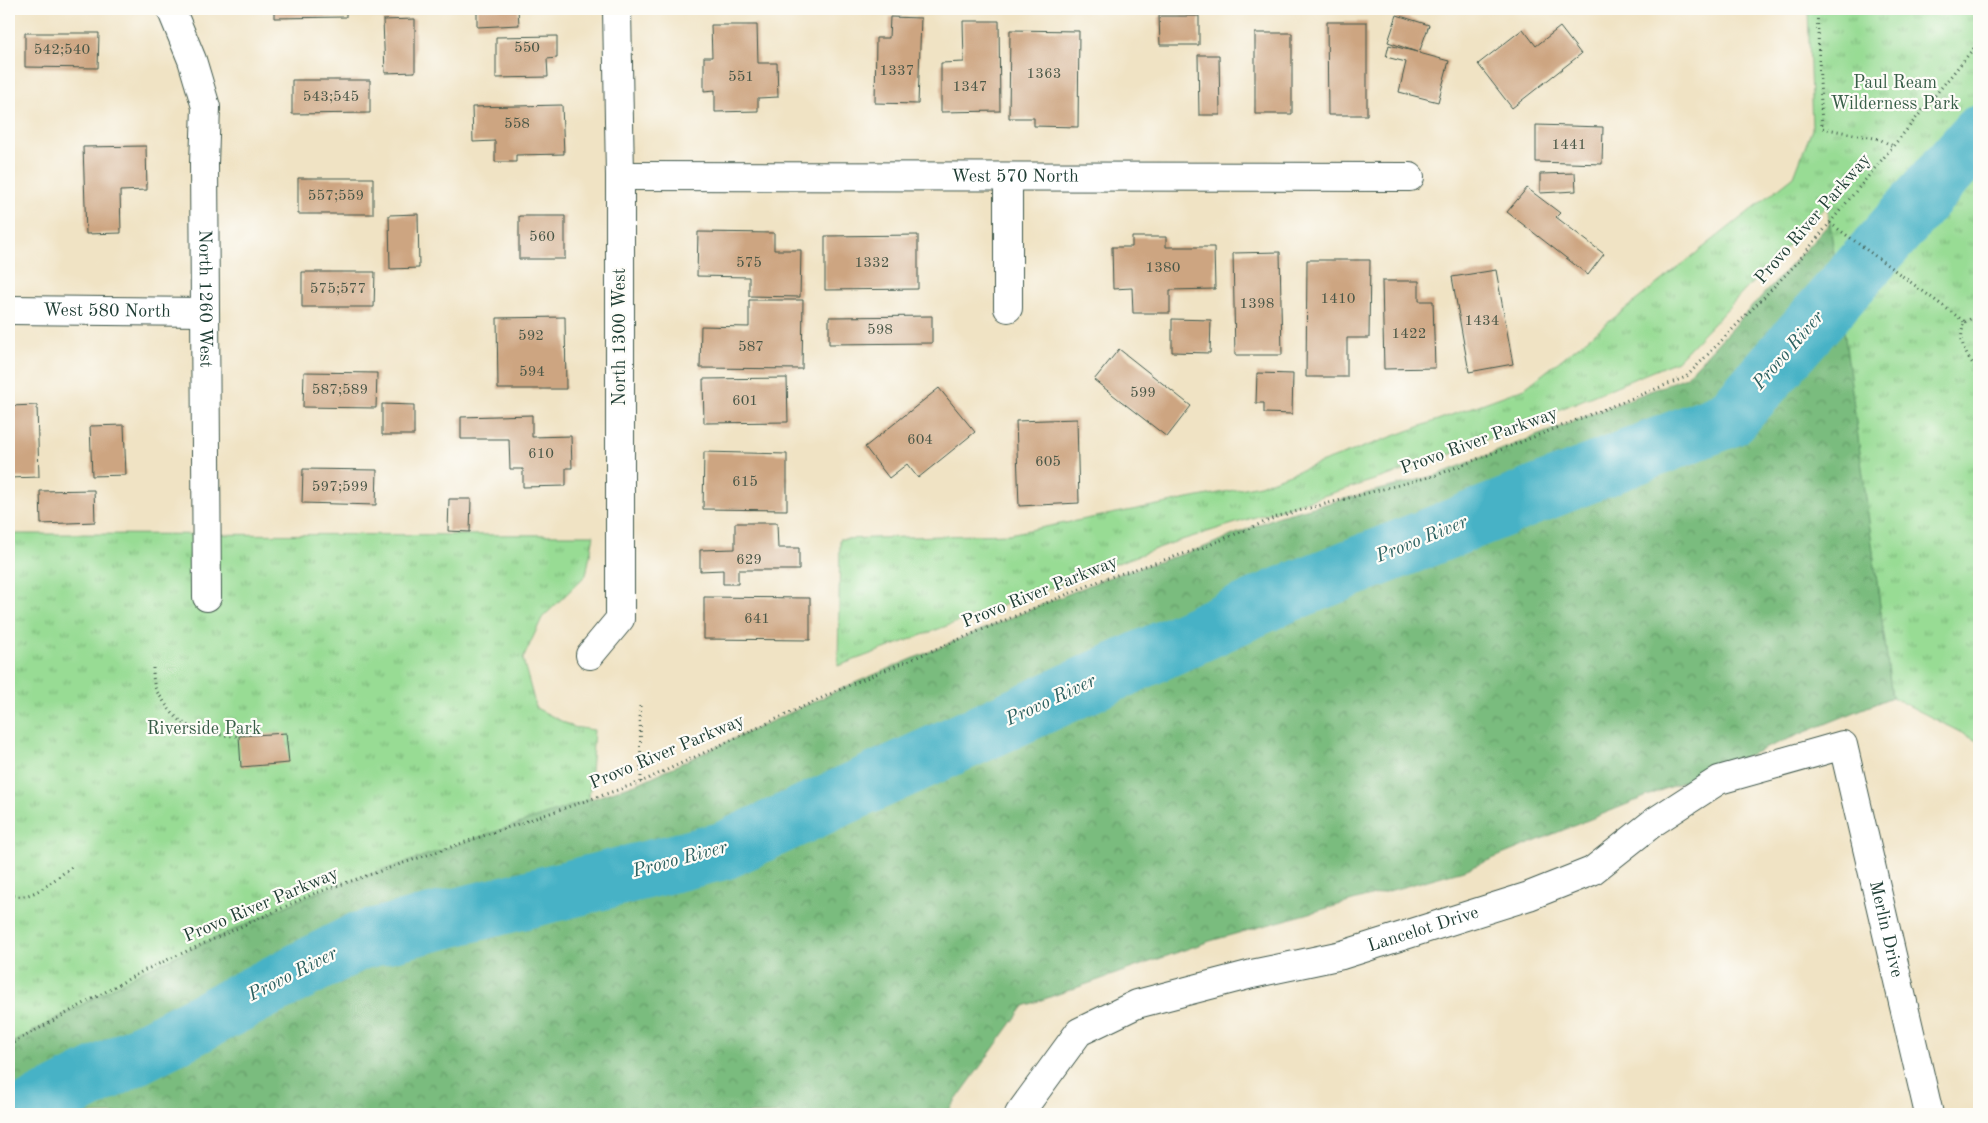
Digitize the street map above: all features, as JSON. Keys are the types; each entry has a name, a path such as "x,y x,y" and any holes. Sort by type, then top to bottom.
{"street":[{"name":"North 1260 West","path":"172,9 192,60 206,108 204,164 207,597"},
{"name":"North 1300 West","path":"590,655 620,619 620,176 617,9"},
{"name":"West 570 North","path":"620,176 1008,178 1410,177"},
{"path":"1008,178 1008,308"},
{"name":"West 580 North","path":"9,310 205,312"},
{"name":"Lancelot Drive","path":"1019,1114 1078,1032 1137,1004 1252,974 1342,955 1529,896 1592,871 1654,822 1719,780 1843,745"},
{"name":"Merlin Drive","path":"1843,745 1929,1114"}],"path":[{"path":"1817,9 1822,128 1879,140 1893,146"},
{"name":"Provo River Parkway","path":"9,1045 142,971 313,894 641,782 852,684 1104,579 1202,548 1280,516 1437,475 1686,377 1795,265 1979,42"},
{"path":"1830,223 1965,322"},
{"path":"1979,314 1965,322 1960,331 1964,347 1972,363 1979,371"},
{"path":"153,668 155,688 167,708 182,724 200,732 239,736"},
{"path":"640,706 641,782"},
{"path":"9,894 17,898 24,897 73,866"}],"green space":[{"name":"Paul Ream Wilderness Park","path":"1808,9 1979,9 1979,742 1892,697 1827,205 1677,361 1432,462 1172,543 838,666 840,539 1009,534 1260,485 1525,388 1794,176 1812,129"},
{"path":"1830,223 1892,697 1467,869 1210,941 1024,1006 946,1114 9,1114 9,1045 143,971 313,894 641,782 852,684 1104,579 1202,548 1279,516 1437,475 1686,377"},
{"name":"Riverside Park","path":"9,534 594,535 586,575 542,618 523,659 536,708 573,727 594,730 589,801 313,894 143,971 9,1045"}],"building":[{"path":"274,9 346,9 346,17 274,18"},
{"path":"477,9 518,9 519,25 477,27"},
{"path":"1397,15 1429,25 1419,53 1449,61 1438,102 1399,92 1406,62 1386,57 1389,45 1417,52 1388,42"},
{"path":"1159,16 1199,16 1199,45 1160,45"},
{"path":"890,17 921,18 918,104 875,103 876,38 889,38"},
{"path":"415,19 415,72 385,73 383,20"},
{"path":"963,21 999,21 1000,111 941,112 941,63 964,62"},
{"path":"1327,22 1367,22 1367,115 1328,115"},
{"path":"711,25 757,25 758,63 777,63 778,97 758,98 758,111 715,112 715,90 704,91 704,57 712,57"},
{"path":"1560,27 1581,54 1512,108 1478,64 1523,29 1536,46"},
{"path":"1010,30 1079,31 1078,127 1034,126 1034,118 1009,118"},
{"path":"25,33 99,33 98,68 25,67"},
{"path":"1255,33 1292,33 1292,114 1255,114"},
{"path":"557,36 557,58 547,59 548,77 496,78 496,37"},
{"path":"1198,55 1219,55 1220,115 1199,115"},
{"path":"292,80 370,80 370,113 292,114"},
{"path":"562,105 564,154 516,155 516,162 495,162 495,141 473,142 472,107"},
{"path":"1536,125 1603,127 1602,164 1536,162"},
{"path":"146,146 147,190 120,191 121,233 86,234 83,147"},
{"path":"1575,173 1576,191 1540,193 1540,174"},
{"path":"298,178 373,178 373,214 298,214"},
{"path":"1527,188 1560,213 1556,217 1604,254 1588,275 1507,212"},
{"path":"418,214 419,268 390,269 389,215"},
{"path":"519,216 565,216 565,259 519,259"},
{"path":"698,232 774,233 774,250 801,250 800,297 749,296 749,277 697,276"},
{"path":"918,235 918,289 825,290 825,236"},
{"path":"1132,237 1166,237 1166,247 1214,247 1215,289 1170,290 1170,313 1133,313 1132,288 1113,289 1112,247 1132,247"},
{"path":"1280,252 1282,355 1235,355 1233,253"},
{"path":"1307,260 1370,260 1369,338 1347,338 1347,377 1306,377"},
{"path":"1496,270 1513,364 1469,372 1452,277"},
{"path":"302,272 375,272 374,307 302,307"},
{"path":"1382,281 1419,281 1419,301 1433,301 1435,368 1384,369"},
{"path":"749,300 803,300 802,369 700,368 701,326 749,327"},
{"path":"932,316 932,343 829,344 829,317"},
{"path":"565,317 566,389 498,389 497,318"},
{"path":"1172,319 1211,320 1210,353 1172,352"},
{"path":"1119,349 1191,406 1167,437 1094,380"},
{"path":"304,372 377,373 376,408 303,407"},
{"path":"1257,373 1293,374 1292,414 1264,413 1264,403 1256,403"},
{"path":"787,378 788,422 704,423 703,379"},
{"path":"939,388 975,432 918,478 907,464 889,478 865,447"},
{"path":"382,404 414,405 414,435 382,435"},
{"path":"37,405 39,477 9,478 9,406"},
{"path":"532,415 532,437 571,436 572,468 566,468 566,486 523,487 523,469 510,469 509,439 461,439 461,417"},
{"path":"1077,419 1079,503 1019,506 1016,421"},
{"path":"124,425 126,475 92,476 90,426"},
{"path":"704,452 787,454 787,510 703,509"},
{"path":"303,469 377,470 376,505 302,503"},
{"path":"94,490 95,522 41,524 40,491"},
{"path":"449,499 471,499 470,532 448,531"},
{"path":"735,523 777,523 778,548 799,548 799,570 738,570 738,584 723,584 723,570 700,571 700,550 735,549"},
{"path":"1979,570 1979,582 1973,575"},
{"path":"704,597 810,598 810,640 704,639"},
{"path":"286,733 289,763 241,767 239,736"}],"waterway":[{"name":"Provo River","path":"23,1114 359,941 723,851 1281,596 1730,418 1979,134"}]}
